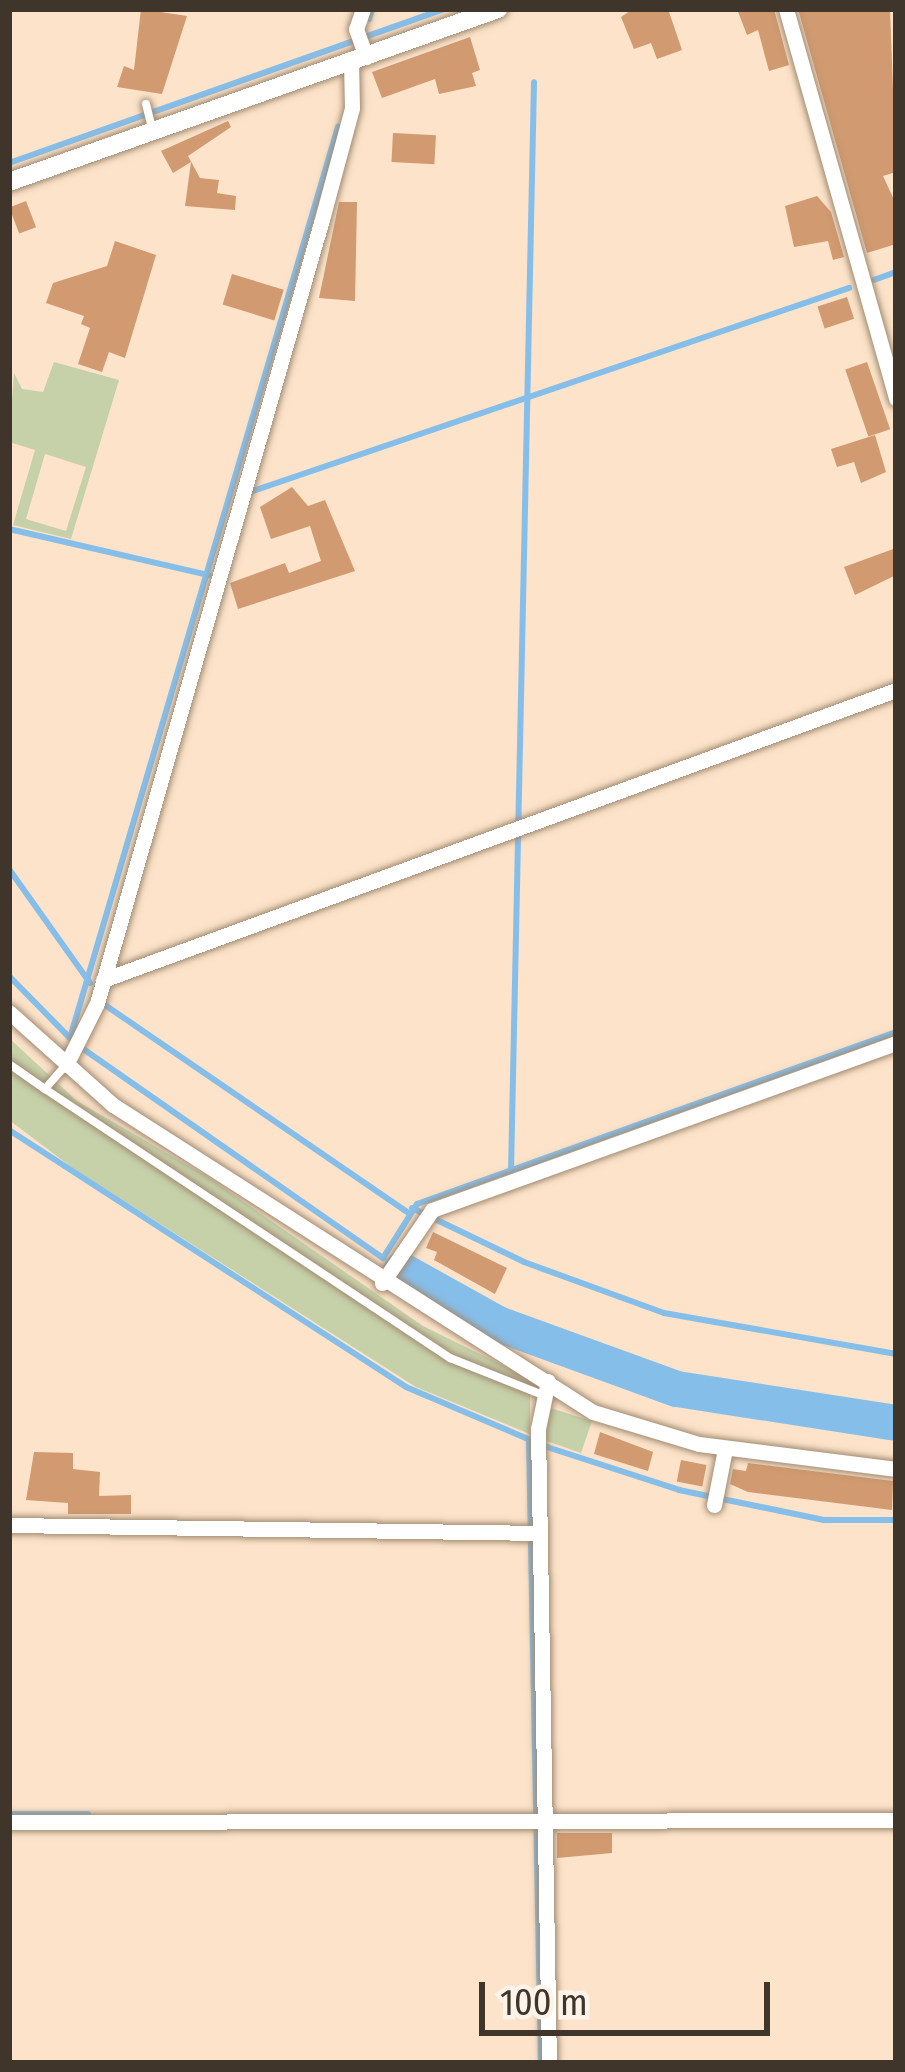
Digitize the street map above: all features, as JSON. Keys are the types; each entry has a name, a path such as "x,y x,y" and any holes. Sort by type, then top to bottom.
{"street":[{"path":"70,1060 84,1037 104,980 327,200 352,108 363,9"},
{"path":"9,182 359,50 461,14 498,9"},
{"path":"785,9 896,399"},
{"path":"104,980 896,690"},
{"path":"9,1012 70,1060 113,1106 390,1271 546,1389 593,1412 725,1449 896,1469"},
{"path":"390,1271 425,1216 896,1043"},
{"path":"546,1389 533,1533 538,1822 549,2063"},
{"path":"715,1500 725,1449"},
{"path":"9,1525 533,1533"},
{"path":"9,1822 896,1820"}],"lane":[{"path":"147,106 152,128"},
{"path":"45,1089 70,1060"},
{"path":"9,1064 450,1358 546,1389"}],"green space":[{"path":"54,362 119,380 71,539 13,525 35,450 9,442 14,373 22,389 43,392","holes":["45,454 86,467 66,531 26,519"]},
{"path":"9,1038 77,1101 208,1177 423,1326 530,1379 530,1434 416,1387 74,1169 9,1120"},
{"path":"547,1407 592,1421 581,1453 544,1440"}],"building":[{"path":"141,9 187,16 162,94 117,87 124,66 134,70"},
{"path":"633,9 668,9 682,50 657,59 651,43 634,49 621,17"},
{"path":"737,9 774,9 789,65 769,71 758,30 747,35"},
{"path":"798,9 890,9 896,172 883,176 896,204 896,244 867,253"},
{"path":"470,37 480,70 472,73 476,86 439,94 435,79 382,98 372,72"},
{"path":"228,121 231,127 188,156 200,178 219,180 217,193 236,196 235,210 185,206 191,162 173,173 161,151"},
{"path":"393,133 436,135 434,164 391,162"},
{"path":"817,196 831,212 844,257 833,260 828,241 794,247 785,206"},
{"path":"26,201 36,227 19,234 9,207"},
{"path":"339,202 357,202 355,301 319,298"},
{"path":"115,241 156,255 125,358 109,352 102,372 78,364 90,328 81,324 84,316 46,303 53,283 107,266"},
{"path":"232,274 284,290 274,320 223,305"},
{"path":"847,297 854,319 825,328 818,307"},
{"path":"867,362 890,429 868,437 845,369"},
{"path":"875,435 886,472 861,483 854,462 837,467 831,449"},
{"path":"292,487 308,506 325,500 355,571 238,609 230,583 285,563 289,573 321,561 310,526 271,539 260,507"},
{"path":"896,548 896,575 855,595 844,567"},
{"path":"433,1232 507,1268 495,1294 434,1260 437,1252 426,1248"},
{"path":"600,1432 653,1452 648,1471 594,1454"},
{"path":"34,1452 73,1453 73,1469 100,1472 99,1496 131,1495 131,1514 68,1514 68,1503 26,1500"},
{"path":"681,1460 707,1465 702,1487 677,1482"},
{"path":"748,1463 893,1481 892,1510 748,1492 730,1484 733,1469 746,1471"},
{"path":"557,1833 612,1833 612,1853 557,1858"}],"waterway":[{"path":"369,19 372,9"},
{"path":"9,163 443,9"},
{"path":"511,1171 534,82"},
{"path":"70,1038 338,127"},
{"path":"874,280 896,272"},
{"path":"250,492 849,288"},
{"path":"9,529 209,575"},
{"path":"9,869 90,983"},
{"path":"9,976 69,1037"},
{"path":"105,1005 409,1213"},
{"path":"383,1258 417,1204 896,1032"},
{"path":"79,1046 383,1258"},
{"path":"9,1130 406,1387 547,1447 679,1490 824,1520 896,1520"},
{"path":"412,1208 524,1262 664,1313 896,1354"},
{"path":"401,1270 498,1324 677,1389 896,1423"},
{"path":"529,1440 541,2063"},
{"path":"9,1814 88,1814"}]}
